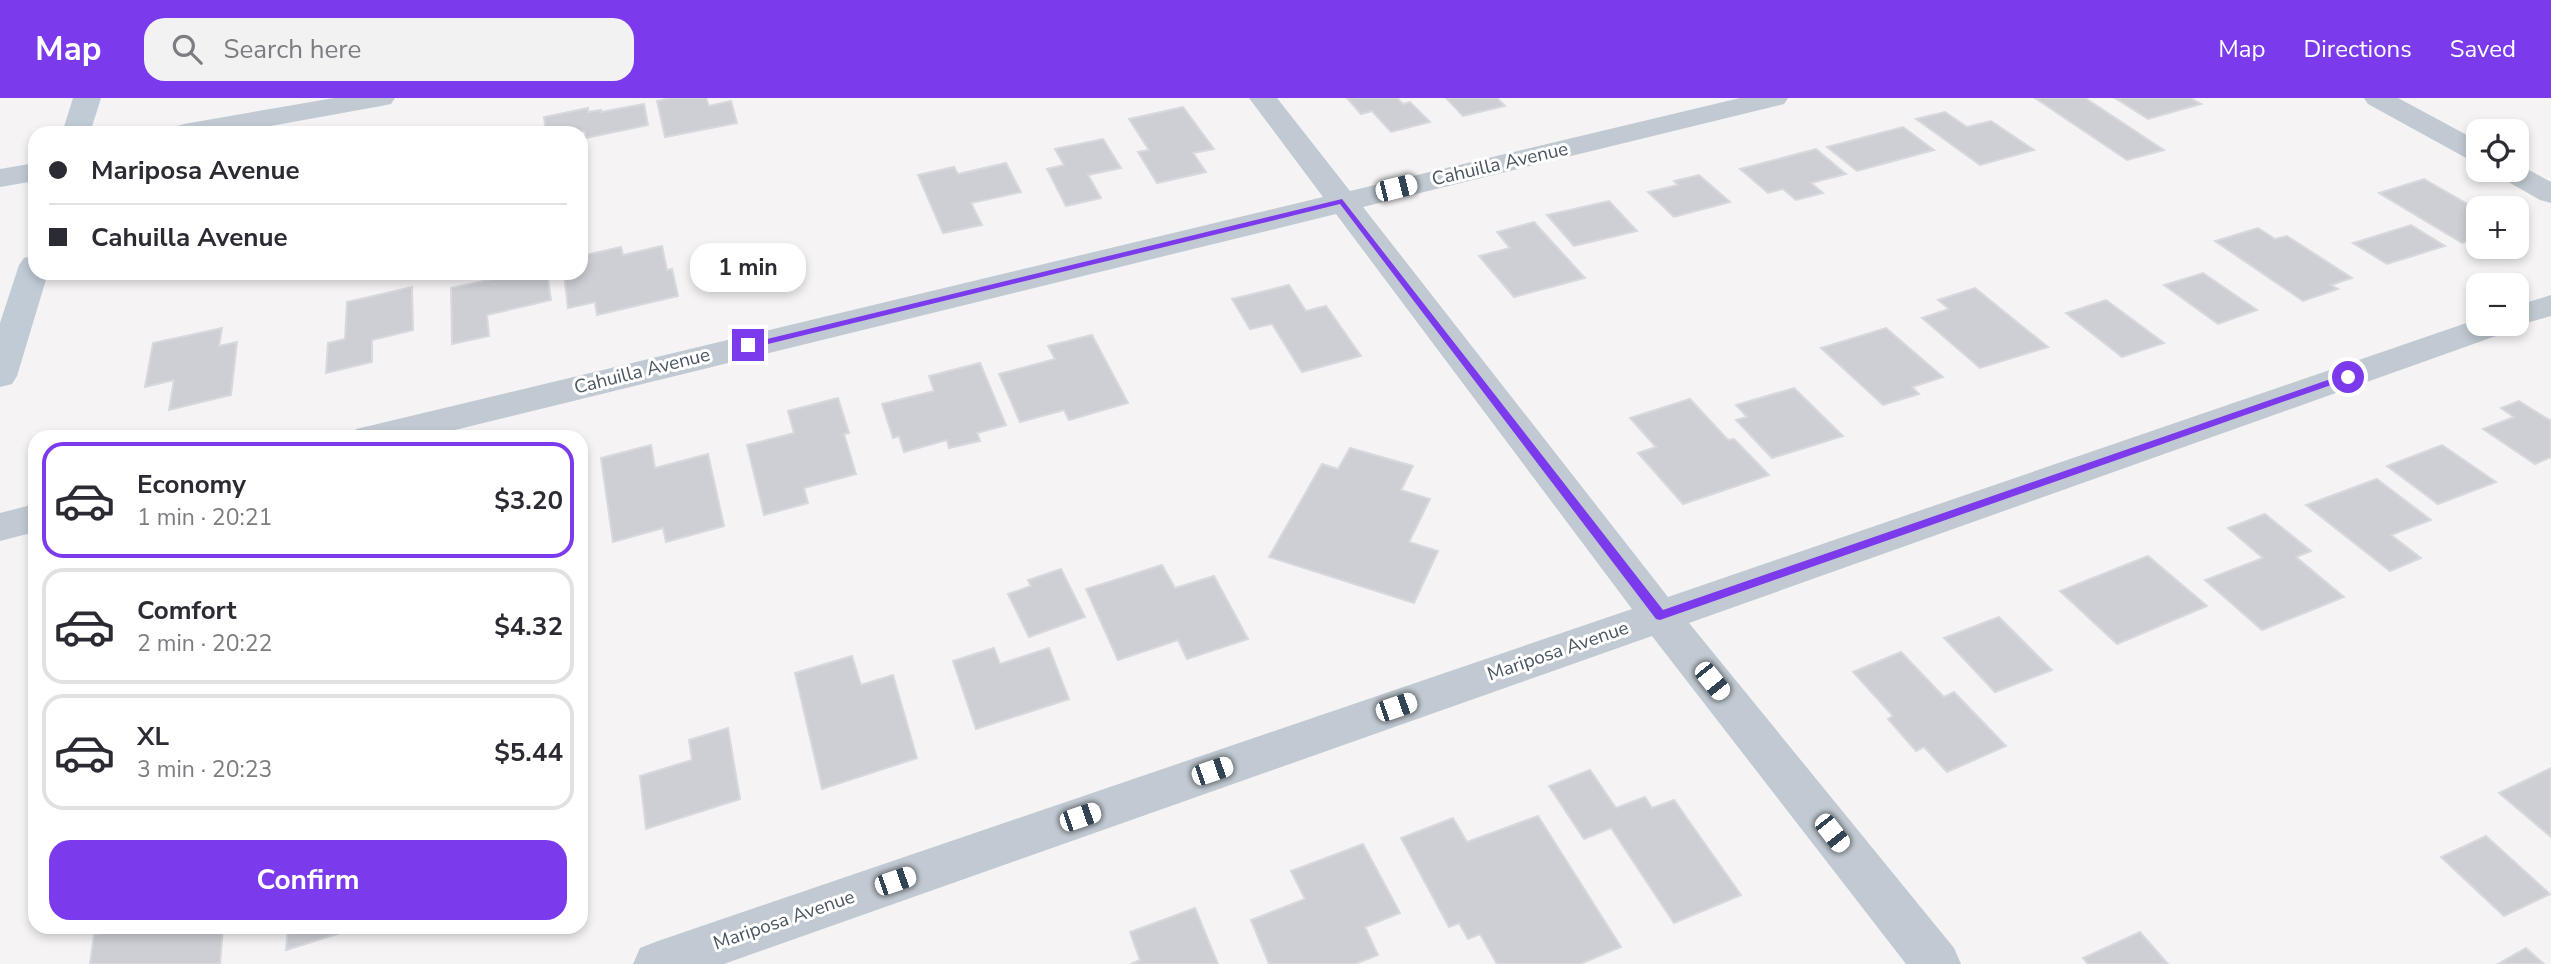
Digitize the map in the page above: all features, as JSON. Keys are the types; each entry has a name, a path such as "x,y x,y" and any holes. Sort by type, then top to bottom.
{"main road":[{"path":"78,126 87,98"},
{"path":"0,376 30,280"}],"street":[{"path":"223,126 381,98"},
{"path":"1262,98 1660,616 1936,964"},
{"name":"Cahuilla Avenue","path":"402,430 1774,98"},
{"path":"2378,98 2466,146"},
{"path":"0,178 28,173"},
{"path":"2529,182 2551,194"},
{"path":"2529,313 2551,305"},
{"name":"Mariposa Avenue","path":"657,964 2466,335"},
{"path":"0,527 28,520"}],"building":[{"path":"671,98 706,98 709,106 731,101 737,123 665,137 657,101"},
{"path":"1347,98 1397,98 1403,104 1410,102 1430,122 1391,132 1372,111 1361,114"},
{"path":"1446,98 1497,98 1505,106 1463,116"},
{"path":"2035,98 2085,98 2164,150 2127,160"},
{"path":"2115,98 2190,98 2201,104 2148,119"},
{"path":"644,104 648,125 588,138 588,126 545,126 544,117 588,108 588,112"},
{"path":"1183,107 1214,149 1193,153 1206,172 1157,183 1138,152 1149,150 1129,119"},
{"path":"1945,112 1967,127 1991,121 2034,150 1980,165 1916,119"},
{"path":"1903,127 1934,150 1857,171 1827,147"},
{"path":"1103,139 1121,168 1088,175 1101,198 1066,206 1047,169 1064,165 1055,149"},
{"path":"1816,149 1846,174 1811,183 1823,193 1796,200 1783,189 1768,193 1740,169"},
{"path":"1006,163 1021,192 971,203 982,225 943,233 918,175 954,167 958,174"},
{"path":"1699,175 1730,202 1674,217 1648,192 1678,185 1674,181"},
{"path":"2424,179 2466,203 2466,242 2462,243 2379,193"},
{"path":"1609,201 1637,231 1574,246 1547,215"},
{"path":"1534,222 1585,278 1514,297 1479,256 1510,248 1497,232"},
{"path":"2411,225 2445,246 2387,264 2353,243"},
{"path":"2258,228 2275,239 2287,236 2352,278 2331,285 2338,289 2303,301 2215,241"},
{"path":"662,246 667,270 672,269 678,296 597,315 595,302 568,308 565,280 588,280 588,254 621,247 623,255"},
{"path":"2203,273 2257,310 2218,324 2164,285"},
{"path":"488,280 548,280 551,300 487,315 489,336 452,344 451,288"},
{"path":"1289,285 1306,311 1326,306 1361,356 1302,372 1272,324 1250,329 1232,299"},
{"path":"412,287 413,330 372,340 372,362 326,373 328,343 345,339 347,302"},
{"path":"1975,288 2048,347 1980,368 1922,318 1949,309 1938,300"},
{"path":"2106,300 2164,343 2122,357 2066,313"},
{"path":"222,328 219,346 237,342 231,395 169,410 174,380 145,387 153,343"},
{"path":"1886,328 1943,377 1912,387 1919,394 1883,405 1821,348"},
{"path":"1092,335 1128,403 1069,420 1064,410 1020,422 999,374 1055,359 1048,346"},
{"path":"980,363 1006,425 977,433 980,441 949,448 947,440 904,452 899,436 893,438 882,404 934,391 929,376"},
{"path":"1794,388 1843,436 1772,458 1736,420 1747,417 1736,405"},
{"path":"838,398 849,433 844,434 856,474 804,488 808,503 764,515 747,445 794,433 788,411"},
{"path":"1690,399 1728,440 1734,439 1769,475 1683,504 1638,453 1656,447 1630,418"},
{"path":"2519,401 2551,421 2551,457 2535,464 2483,429 2514,417 2501,408"},
{"path":"651,445 655,468 708,454 724,526 666,542 663,528 613,542 601,458"},
{"path":"2442,445 2496,482 2438,504 2387,466"},
{"path":"1350,448 1413,466 1401,490 1430,499 1409,542 1438,551 1414,603 1269,557 1322,464 1338,469"},
{"path":"2377,479 2431,520 2391,535 2421,558 2390,571 2306,505"},
{"path":"2265,514 2311,551 2296,557 2344,597 2262,630 2205,580 2263,558 2228,528"},
{"path":"2148,556 2207,606 2117,644 2060,591"},
{"path":"1162,565 1175,588 1214,576 1248,639 1187,659 1178,640 1118,660 1086,589"},
{"path":"1061,569 1085,617 1029,637 1008,594 1031,586 1028,580"},
{"path":"1999,617 2052,670 1995,692 1944,638"},
{"path":"994,648 1000,664 1049,648 1069,699 976,729 953,661"},
{"path":"1901,652 1944,697 1954,692 2006,746 1947,772 1924,747 1916,751 1888,719 1893,716 1853,672"},
{"path":"852,656 861,685 893,675 917,758 822,789 795,673"},
{"path":"728,728 740,799 646,829 640,776 692,760 689,740"},
{"path":"2551,768 2551,837 2499,793"},
{"path":"1590,770 1616,808 1645,797 1652,808 1674,800 1741,895 1674,923 1611,828 1584,839 1549,786"},
{"path":"1538,816 1621,947 1580,964 1497,964 1480,934 1468,939 1459,923 1449,927 1401,838 1453,818 1467,842"},
{"path":"2486,836 2550,894 2504,916 2441,857"},
{"path":"1363,844 1400,913 1365,927 1378,955 1355,964 1269,964 1251,920 1305,899 1291,871"},
{"path":"1195,908 1218,964 1131,964 1140,960 1130,932"},
{"path":"2140,932 2168,964 2088,964 2083,958"},
{"path":"222,934 220,964 90,964 94,935"},
{"path":"287,934 337,934 286,950"},
{"path":"2526,948 2544,964 2498,964"}],"route":[{"path":"748,345 1342,201 1660,616 2348,377"}]}
